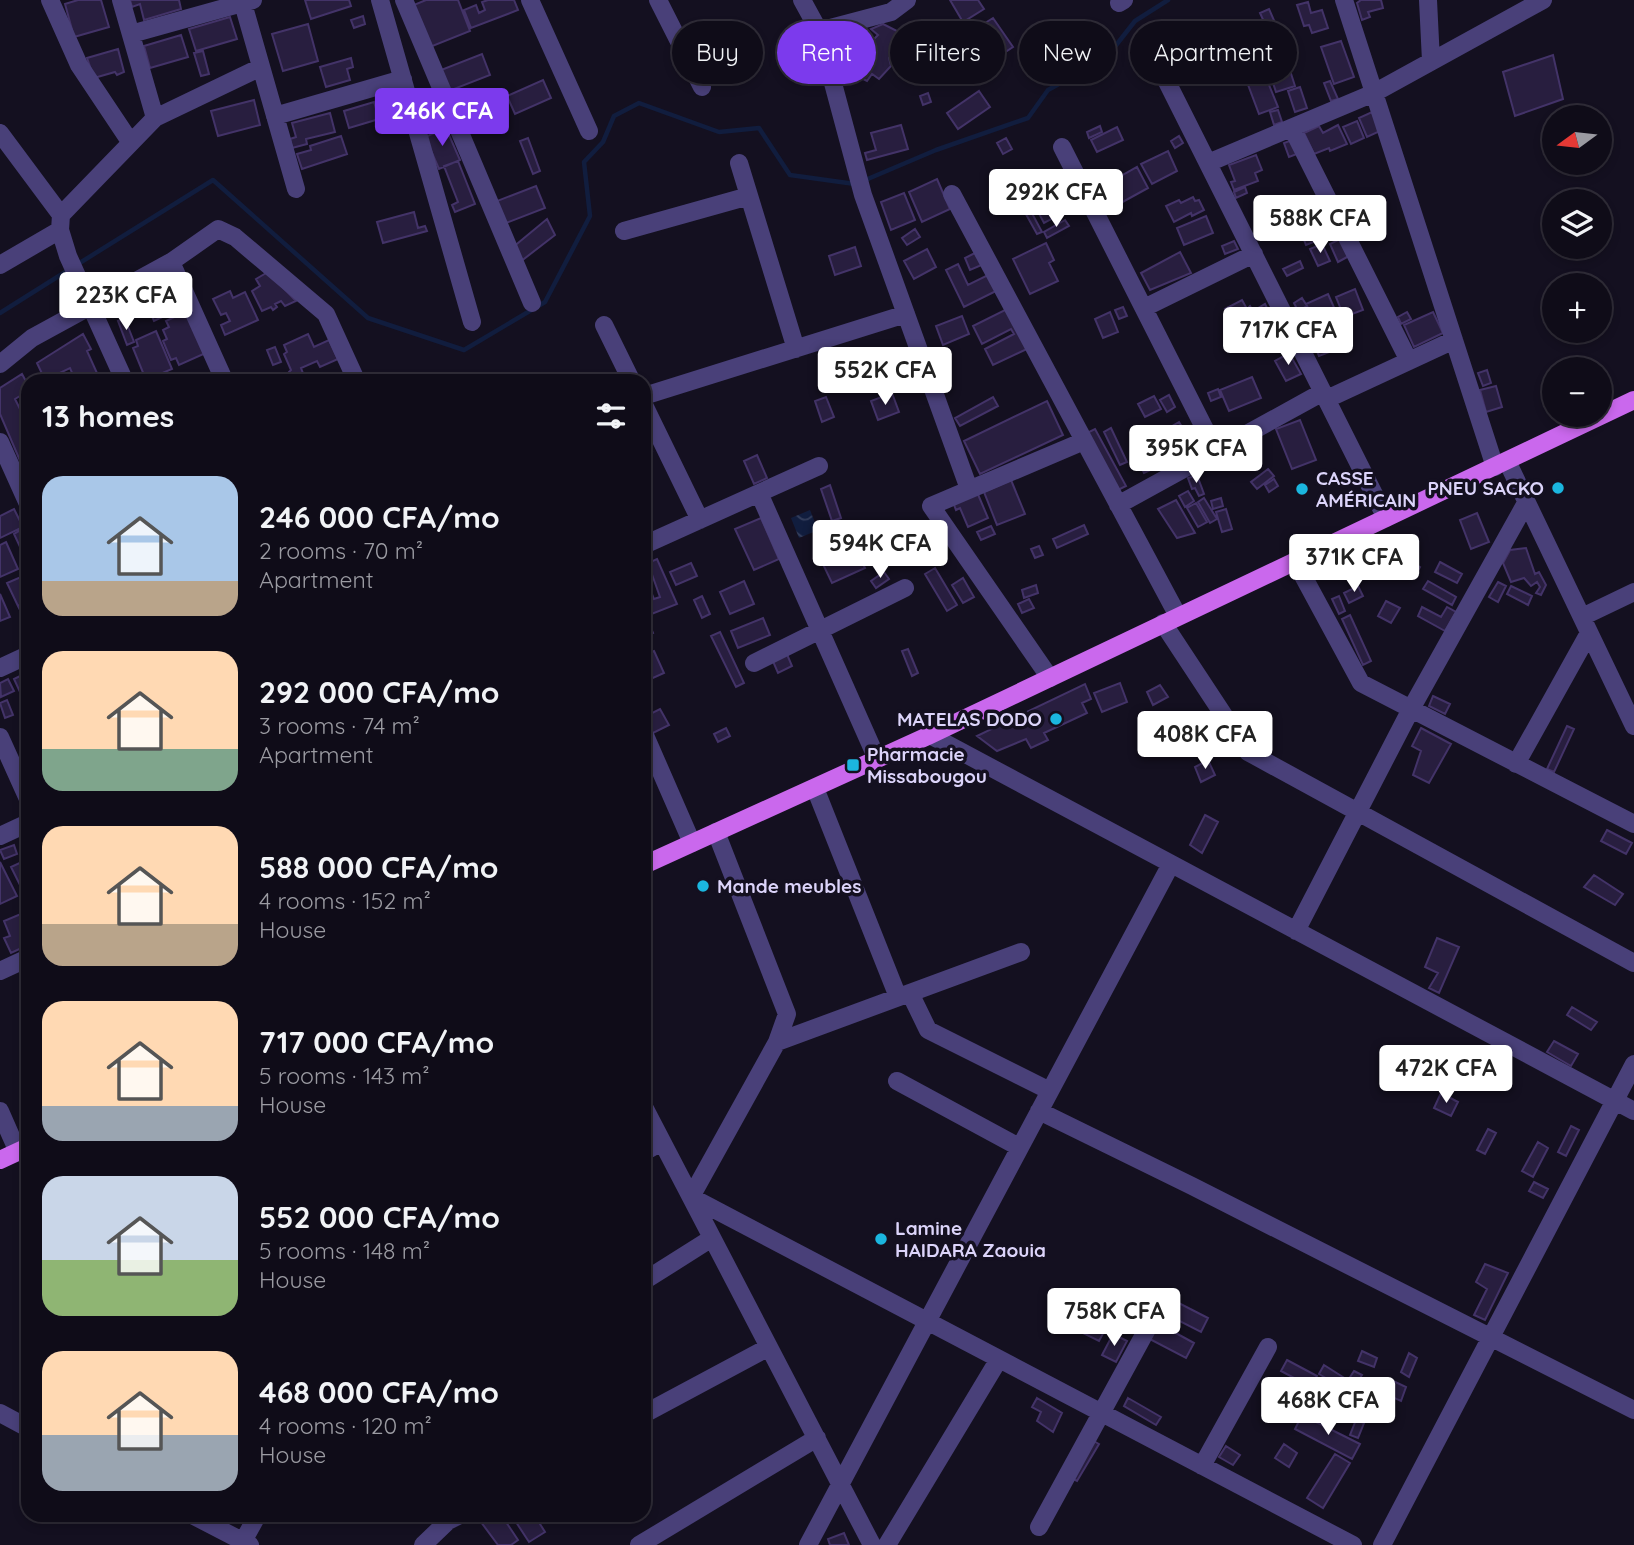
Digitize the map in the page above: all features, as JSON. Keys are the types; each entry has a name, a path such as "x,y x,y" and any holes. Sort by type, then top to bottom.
{"main road":[{"path":"651,862 877,760 1634,400"},
{"path":"0,1160 21,1151"}],"street":[{"path":"50,0 79,65 131,143"},
{"path":"121,0 155,118"},
{"path":"380,0 472,322"},
{"path":"404,0 532,303"},
{"path":"531,0 589,131"},
{"path":"659,0 702,87"},
{"path":"802,0 814,21"},
{"path":"857,21 891,12 907,0"},
{"path":"1344,0 1454,340 1501,464 1527,503 1585,625 1630,706 1634,726"},
{"path":"1428,0 1432,61"},
{"path":"1208,163 1374,93 1543,0"},
{"path":"131,34 246,1 261,67 296,189"},
{"path":"0,265 60,222 155,118 261,67"},
{"path":"275,116 403,79"},
{"path":"833,84 863,195 969,489"},
{"path":"1168,84 1386,518"},
{"path":"1292,128 1409,361"},
{"path":"0,133 60,222 68,256 121,374"},
{"path":"1062,147 1216,451"},
{"path":"739,163 796,349"},
{"path":"952,194 1118,505 1171,620 1248,752 1634,962"},
{"path":"624,231 749,196"},
{"path":"0,364 32,338 171,262 218,229 235,237 326,314 353,374"},
{"path":"1144,308 1254,254"},
{"path":"171,262 221,374"},
{"path":"651,394 906,314"},
{"path":"604,325 628,374"},
{"path":"1118,505 1216,451 1325,396 1454,340"},
{"path":"651,419 700,520"},
{"path":"1050,678 932,506 1084,441"},
{"path":"0,442 21,488"},
{"path":"651,542 819,466"},
{"path":"759,493 877,760"},
{"path":"1296,931 1411,709 1527,503"},
{"path":"1295,561 1361,683 1634,824"},
{"path":"754,663 905,587"},
{"path":"1516,764 1585,625 1634,592"},
{"path":"0,668 21,658"},
{"path":"930,735 1634,1111"},
{"path":"0,737 21,784"},
{"path":"651,749 692,843"},
{"path":"815,788 904,995 928,1030 1049,1091"},
{"path":"0,836 21,826"},
{"path":"691,1197 776,1042 787,1014 716,832"},
{"path":"807,1545 1171,864"},
{"path":"776,1042 1021,952"},
{"path":"0,971 21,961"},
{"path":"1382,1545 1634,1064"},
{"path":"897,1081 1019,1147"},
{"path":"0,1111 21,1147"},
{"path":"1039,1111 1634,1410"},
{"path":"651,1121 872,1545"},
{"path":"651,1148 662,1142"},
{"path":"691,1197 1353,1545"},
{"path":"651,1277 712,1238"},
{"path":"1039,1527 1151,1322"},
{"path":"651,1410 769,1347"},
{"path":"1202,1466 1268,1347"},
{"path":"887,1545 999,1359"},
{"path":"0,1413 21,1424"},
{"path":"639,1545 817,1438"},
{"path":"205,1522 244,1544 254,1522"},
{"path":"423,1545 445,1522"}],"water":[{"path":"810,510 818,530 799,538 791,518"}],"building":[{"path":"78,0 101,0 109,27 74,37 65,4"},
{"path":"130,0 179,0 181,9 144,20 140,4 132,7"},
{"path":"305,0 349,0 351,6 311,19"},
{"path":"426,0 458,0 470,31 425,49 409,7"},
{"path":"514,0 518,10 471,28 464,10 476,5 479,13 485,10 482,2"},
{"path":"950,0 978,0 984,9 962,21"},
{"path":"1361,0 1381,0 1383,8 1368,12 1370,17 1362,20 1357,3"},
{"path":"1308,2 1311,13 1322,10 1328,28 1312,33 1309,25 1304,26 1297,5"},
{"path":"1269,9 1274,21 1264,21 1260,13"},
{"path":"363,16 365,24 354,28 351,20"},
{"path":"230,17 237,39 196,51 189,29"},
{"path":"308,24 318,61 283,71 272,34"},
{"path":"883,24 890,28 890,67 879,79 876,77 876,27"},
{"path":"181,35 188,57 150,68 144,46"},
{"path":"1005,35 1013,47 1005,52"},
{"path":"1341,41 1354,77 1334,84 1321,47"},
{"path":"118,49 124,72 94,78 87,58"},
{"path":"203,51 209,74 201,76 194,53"},
{"path":"482,54 490,75 449,91 441,70"},
{"path":"1553,55 1563,99 1515,116 1503,72"},
{"path":"351,58 353,67 347,69 350,80 326,87 320,67"},
{"path":"543,80 551,98 515,114 507,96"},
{"path":"1330,81 1338,99 1331,101 1324,83"},
{"path":"1248,84 1269,84 1278,107 1259,114"},
{"path":"1273,84 1294,84 1295,86 1276,92"},
{"path":"1300,87 1307,108 1295,112 1288,91"},
{"path":"979,91 990,107 958,129 947,113"},
{"path":"928,93 931,102 923,105 920,96"},
{"path":"254,100 260,125 218,136 211,111"},
{"path":"374,102 379,119 349,128 344,111"},
{"path":"1278,110 1282,122 1274,125 1270,112"},
{"path":"1372,112 1380,131 1367,137 1359,118"},
{"path":"330,113 335,132 306,139 307,144 292,148 290,139 296,137 292,123"},
{"path":"1357,121 1364,138 1351,144 1343,127"},
{"path":"901,125 908,149 867,160 865,153 876,150 871,133"},
{"path":"1338,125 1347,144 1314,154 1304,133 1319,126 1323,133"},
{"path":"1100,126 1102,132 1089,138 1087,132"},
{"path":"1117,127 1123,140 1097,152 1091,140"},
{"path":"446,128 460,160 439,169 425,137"},
{"path":"341,136 347,154 302,169 297,154 311,150 310,146"},
{"path":"1179,136 1183,143 1175,148 1171,141"},
{"path":"528,138 540,171 533,174 520,141"},
{"path":"1006,138 1012,149 1003,154 997,143"},
{"path":"1292,140 1297,154 1289,157 1284,143"},
{"path":"1168,151 1177,171 1152,184 1141,164"},
{"path":"1256,155 1262,170 1255,173 1258,181 1234,190 1231,182 1235,181 1229,165"},
{"path":"458,161 475,204 455,212 452,205 458,202 444,166"},
{"path":"1137,167 1148,188 1108,210 1102,198 1112,193 1107,184"},
{"path":"937,179 950,209 922,222 909,192"},
{"path":"1061,183 1074,207 1044,223 1031,199"},
{"path":"536,186 545,208 501,225 492,203"},
{"path":"1245,187 1247,193 1236,198 1234,192"},
{"path":"904,193 915,220 891,230 881,202"},
{"path":"1193,197 1195,201 1199,200 1204,210 1174,222 1166,206"},
{"path":"1027,204 1042,232 1037,234 1022,207"},
{"path":"414,212 418,228 425,226 427,231 383,243 377,222"},
{"path":"1331,212 1339,232 1306,245 1299,227"},
{"path":"1206,216 1213,233 1184,245 1177,228"},
{"path":"547,219 555,235 520,262 512,248"},
{"path":"1065,220 1069,226 1047,238 1044,232"},
{"path":"915,229 920,237 907,245 902,238"},
{"path":"1340,239 1349,256 1338,262 1330,244"},
{"path":"1234,241 1238,249 1225,254 1222,246"},
{"path":"1046,243 1054,260 1049,263 1058,281 1030,294 1013,259"},
{"path":"1322,244 1330,261 1318,266 1310,249"},
{"path":"855,247 861,266 835,275 829,256"},
{"path":"927,249 936,267 914,279 904,261"},
{"path":"979,251 984,264 970,270 965,258"},
{"path":"1180,252 1191,273 1150,290 1141,273"},
{"path":"1300,261 1303,268 1287,276 1283,269"},
{"path":"958,264 968,285 988,275 996,291 964,307 946,270"},
{"path":"268,272 296,301 285,306 281,301 275,304 277,307 273,310 271,307 262,311 252,291 260,286 256,279"},
{"path":"173,287 182,308 154,321 145,300"},
{"path":"1355,289 1363,310 1344,317 1336,297"},
{"path":"230,291 233,298 245,292 258,320 225,335 221,325 230,321 226,313 221,315 213,299"},
{"path":"1328,294 1336,312 1325,317 1327,321 1320,324 1306,304"},
{"path":"1302,298 1307,306 1298,311 1294,303"},
{"path":"1242,300 1247,309 1250,306 1253,311 1265,304 1268,310 1229,331 1231,320 1225,309"},
{"path":"1123,307 1127,316 1119,319 1115,310"},
{"path":"1009,308 1029,348 993,365 985,349 1014,334 1011,329 982,344 973,326"},
{"path":"189,310 208,352 179,365 176,358 171,360 163,341 167,339 163,330 169,327 166,321"},
{"path":"1110,312 1118,332 1103,338 1095,319"},
{"path":"1407,312 1411,319 1401,324 1398,317"},
{"path":"1433,312 1443,333 1414,347 1404,325"},
{"path":"962,316 969,334 943,345 936,326"},
{"path":"125,319 134,342 127,345 118,321"},
{"path":"156,331 172,369 160,374 144,374 133,348 138,346 136,340"},
{"path":"83,334 91,349 87,351 97,374 73,374 70,368 58,374 42,374 37,363"},
{"path":"308,334 314,347 329,340 338,359 320,367 317,361 301,368 303,374 290,374 284,345"},
{"path":"1329,344 1332,351 1319,356 1316,349"},
{"path":"275,347 281,362 273,365 267,350"},
{"path":"1289,353 1301,374 1286,381 1275,361"},
{"path":"1487,370 1491,383 1483,386 1478,373"},
{"path":"21,375 21,395 15,399 21,411 21,463 0,414 0,388"},
{"path":"1252,377 1261,398 1229,411 1220,390"},
{"path":"1496,386 1502,407 1486,412 1480,390"},
{"path":"1218,389 1221,397 1211,401 1208,393"},
{"path":"892,393 899,412 878,420 871,401"},
{"path":"1169,395 1175,407 1167,412 1160,400"},
{"path":"1154,396 1161,409 1145,417 1138,404"},
{"path":"826,397 834,417 822,422 815,401"},
{"path":"993,397 998,406 960,426 955,418"},
{"path":"1047,401 1063,435 980,474 964,441"},
{"path":"1300,420 1316,460 1292,469 1276,429"},
{"path":"1179,422 1193,445 1185,449 1172,426"},
{"path":"1111,428 1127,462 1120,465 1104,432"},
{"path":"1095,429 1126,486 1116,491 1085,434"},
{"path":"1180,446 1184,454 1160,465 1156,456"},
{"path":"757,455 767,478 754,484 744,461"},
{"path":"1152,459 1155,468 1144,473 1140,464"},
{"path":"1268,469 1274,476 1257,489 1251,482"},
{"path":"1197,475 1204,494 1199,496 1195,488 1192,489 1188,478"},
{"path":"1274,479 1278,486 1269,492 1265,485"},
{"path":"1011,480 1025,514 997,525 984,492"},
{"path":"830,485 841,518 832,521 821,489"},
{"path":"1188,491 1194,501 1185,507 1179,496"},
{"path":"977,492 988,518 968,527 960,508 956,510 953,502"},
{"path":"1204,498 1217,519 1210,523 1198,502"},
{"path":"1221,498 1223,506 1213,509 1211,501"},
{"path":"1176,500 1195,533 1177,538 1158,509"},
{"path":"1196,503 1207,522 1198,527 1187,508"},
{"path":"14,509 21,528 0,538 0,516"},
{"path":"1226,509 1232,529 1222,532 1216,512"},
{"path":"1477,513 1489,542 1471,549 1460,520"},
{"path":"761,518 779,559 754,570 735,529"},
{"path":"1084,525 1088,534 1057,548 1053,539"},
{"path":"991,526 995,534 981,540 977,532"},
{"path":"21,530 21,549 14,534"},
{"path":"6,542 18,569 0,577 0,545"},
{"path":"853,543 865,568 832,583 820,558"},
{"path":"1039,546 1043,555 1035,558 1031,549"},
{"path":"1526,548 1535,574 1539,572 1546,585 1541,595 1536,593 1540,587 1537,582 1531,586 1524,578 1511,582 1503,563 1510,550"},
{"path":"657,559 677,604 651,614 651,592 654,599 660,597 651,572 651,562"},
{"path":"1408,560 1420,567 1416,574 1404,568"},
{"path":"1440,562 1462,574 1457,583 1435,572"},
{"path":"691,563 697,576 676,585 670,572"},
{"path":"935,568 957,605 947,611 925,574"},
{"path":"884,572 889,579 876,588 871,581"},
{"path":"21,577 21,605 18,606 7,583"},
{"path":"963,578 974,597 963,603 952,585"},
{"path":"744,581 754,604 730,614 720,592"},
{"path":"1428,581 1456,597 1452,605 1423,589"},
{"path":"1498,582 1506,586 1498,602 1489,597"},
{"path":"1036,585 1038,593 1024,598 1022,590"},
{"path":"1358,586 1363,596 1349,603 1344,593"},
{"path":"1511,586 1532,596 1528,605 1507,594"},
{"path":"0,594 10,617 0,621"},
{"path":"702,596 710,614 702,618 694,600"},
{"path":"1339,596 1345,611 1339,614 1332,599"},
{"path":"1029,599 1034,608 1022,613 1018,604"},
{"path":"1386,601 1400,608 1391,623 1378,616"},
{"path":"1422,607 1441,617 1447,607 1456,612 1445,631 1418,616"},
{"path":"1350,615 1371,661 1363,665 1342,619"},
{"path":"763,618 770,635 738,648 731,631"},
{"path":"720,632 744,683 736,687 711,636"},
{"path":"908,649 918,673 912,676 902,651"},
{"path":"654,651 664,673 651,679 651,652"},
{"path":"786,652 792,666 778,673 772,659"},
{"path":"21,676 21,694 14,679"},
{"path":"8,679 14,691 1,697 0,683"},
{"path":"1120,683 1127,702 1102,712 1094,693"},
{"path":"1085,684 1091,699 1082,703 1087,713 1044,733 1048,740 1031,748 1026,739 997,751 977,736"},
{"path":"1160,685 1168,697 1153,705 1147,692"},
{"path":"1433,696 1450,704 1445,714 1429,706"},
{"path":"7,700 13,715 5,718 0,703"},
{"path":"660,709 669,725 651,734 651,714"},
{"path":"1567,726 1574,729 1554,772 1547,769"},
{"path":"726,728 730,736 718,742 714,734"},
{"path":"1421,728 1451,744 1429,783 1413,775 1421,751 1412,746"},
{"path":"1208,760 1215,775 1201,782 1195,767"},
{"path":"1205,815 1218,822 1202,853 1190,845"},
{"path":"1607,830 1632,843 1626,854 1601,841"},
{"path":"14,845 17,854 4,859 0,850"},
{"path":"0,862 17,896 0,904"},
{"path":"21,862 21,887 11,867"},
{"path":"1594,875 1623,894 1615,905 1584,887"},
{"path":"21,914 21,948 11,953 4,938 10,936 4,921"},
{"path":"1437,938 1459,947 1439,993 1429,988 1438,973 1425,967"},
{"path":"1572,1007 1597,1022 1591,1030 1567,1015"},
{"path":"1554,1041 1578,1054 1571,1066 1547,1052"},
{"path":"1441,1093 1458,1102 1451,1116 1434,1108"},
{"path":"1571,1126 1579,1130 1566,1156 1558,1152"},
{"path":"1488,1129 1496,1133 1485,1154 1477,1150"},
{"path":"1538,1142 1548,1148 1533,1177 1522,1171"},
{"path":"1534,1182 1548,1189 1543,1198 1529,1191"},
{"path":"1485,1264 1508,1273 1485,1320 1474,1315 1487,1289 1476,1282"},
{"path":"1165,1296 1208,1318 1201,1332 1158,1310"},
{"path":"1086,1311 1101,1317 1098,1323 1084,1317"},
{"path":"1081,1318 1105,1330 1099,1341 1075,1329"},
{"path":"1152,1320 1194,1343 1186,1358 1144,1336"},
{"path":"1113,1334 1127,1341 1116,1362 1102,1355"},
{"path":"1362,1351 1377,1358 1374,1367 1358,1361"},
{"path":"1409,1353 1417,1358 1409,1377 1401,1372"},
{"path":"1287,1360 1317,1376 1311,1387 1281,1371"},
{"path":"1324,1365 1346,1379 1341,1387 1319,1374"},
{"path":"1354,1371 1362,1375 1351,1393 1343,1388"},
{"path":"1276,1379 1305,1397 1299,1407 1270,1389"},
{"path":"1389,1379 1406,1387 1401,1401 1383,1393"},
{"path":"1037,1398 1062,1413 1053,1432 1037,1421 1041,1412 1032,1407"},
{"path":"1128,1398 1161,1417 1156,1425 1124,1406"},
{"path":"1302,1415 1360,1444 1352,1459 1295,1429"},
{"path":"1356,1420 1364,1423 1358,1438 1350,1435"},
{"path":"1090,1439 1099,1444 1077,1481 1069,1477"},
{"path":"1284,1444 1297,1453 1289,1467 1275,1458"},
{"path":"1226,1446 1240,1455 1233,1465 1219,1457"},
{"path":"1335,1454 1350,1463 1323,1508 1307,1498"},
{"path":"481,1522 506,1522 518,1540 511,1545 498,1545"},
{"path":"516,1522 539,1522 545,1532 529,1542"},
{"path":"844,1533 849,1545 830,1545 828,1539"}],"waterway":[{"path":"863,181 936,150 1028,118 1048,90 1106,58 1135,21 1168,0"},
{"path":"78,264 213,180 368,318 464,350 545,302 590,216 584,162 603,142 614,116 639,103 719,132 759,128 790,175 855,184"},
{"path":"0,313 70,269"}],"place":[{"name":"PNEU SACKO","path":"1558,488"},
{"name":"CASSE AMÉRICAIN","path":"1302,489"},
{"name":"MATELAS DODO","path":"1056,719"},
{"name":"Pharmacie Missabougou","path":"853,765"},
{"name":"Mande meubles","path":"703,886"},
{"name":"Lamine HAIDARA Zaouia","path":"881,1239"}]}
